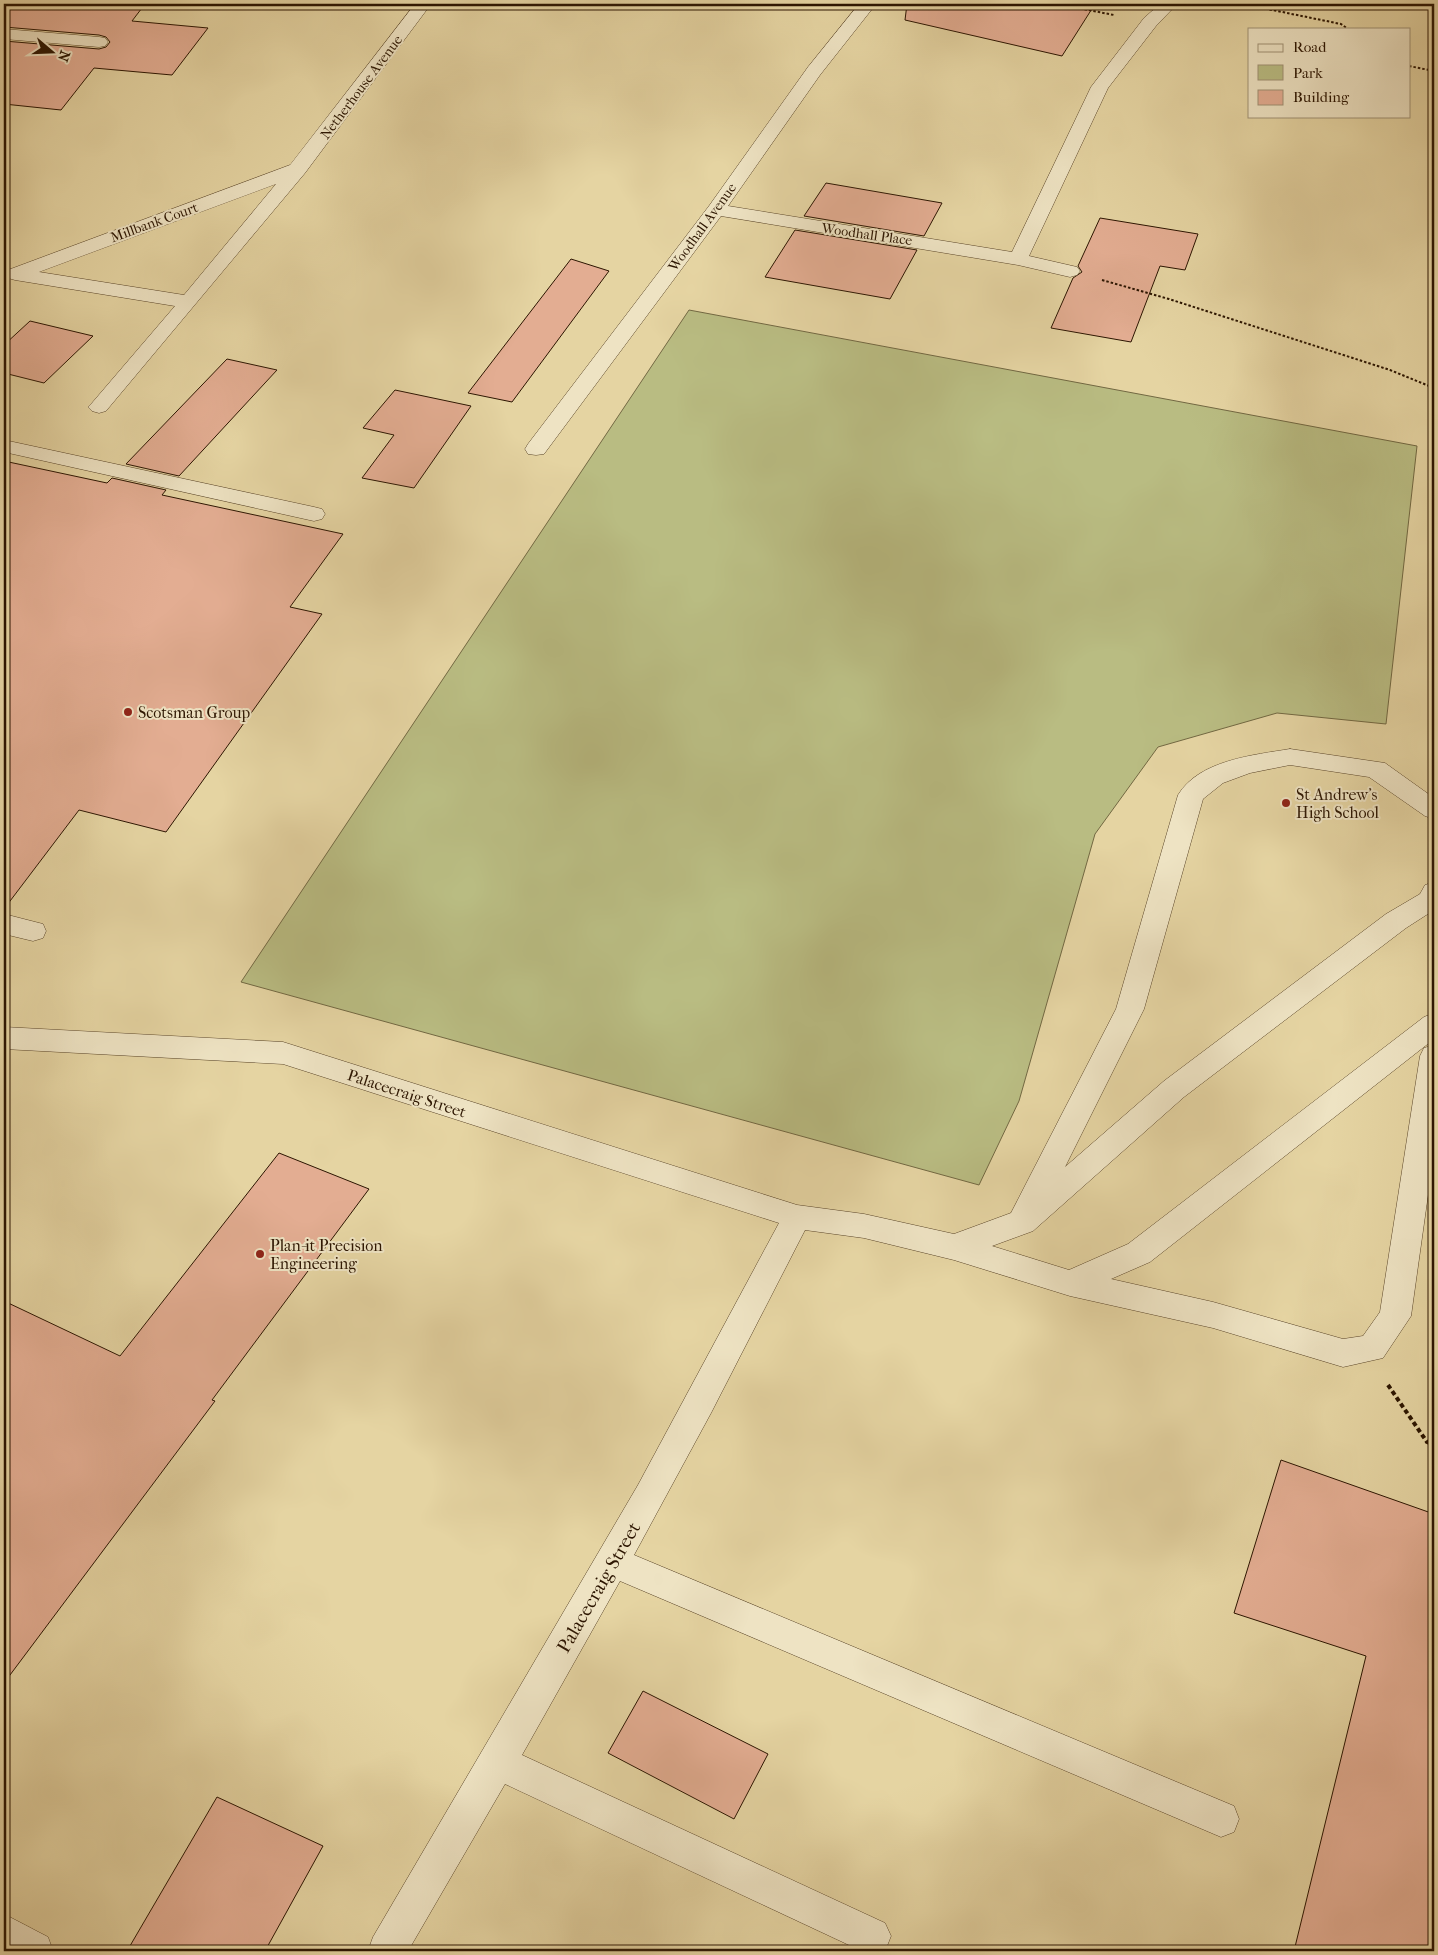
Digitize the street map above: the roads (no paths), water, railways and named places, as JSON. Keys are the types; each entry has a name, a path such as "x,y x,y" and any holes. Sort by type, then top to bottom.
{"street":[{"name":"Netherhouse Avenue","path":"298,169 389,53 423,4"},
{"name":"Woodhall Avenue","path":"536,449 716,210 814,72 868,4"},
{"path":"1018,259 1100,87 1150,22 1169,4"},
{"path":"4,34 99,42"},
{"name":"Millbank Court","path":"189,302 14,274 298,169"},
{"path":"99,408 298,169"},
{"name":"Woodhall Place","path":"716,210 1018,259 1070,272"},
{"path":"4,446 314,514"},
{"path":"1022,1222 1130,1009 1191,795 1214,777 1246,765 1290,757 1376,769 1432,800"},
{"path":"954,1247 1022,1222 1174,1089 1396,921 1430,900 1434,892"},
{"path":"4,924 33,932"},
{"path":"1070,1283 1138,1253 1434,1024"},
{"name":"Palacecraig Street","path":"4,1038 283,1053 797,1217 864,1226 954,1247 1070,1283 1213,1315 1343,1353 1372,1348 1394,1316 1434,1056"},
{"name":"Palacecraig Street","path":"387,1951 614,1562 747,1317 797,1217"},
{"path":"614,1562 1221,1819"},
{"path":"498,1762 872,1936 866,1951"},
{"path":"4,1933 34,1951"}],"place":[{"name":"Scotsman Group","path":"128,712"},
{"name":"St Andrew's High School","path":"1286,803"},
{"name":"Plan-it Precision Engineering","path":"260,1254"}]}
